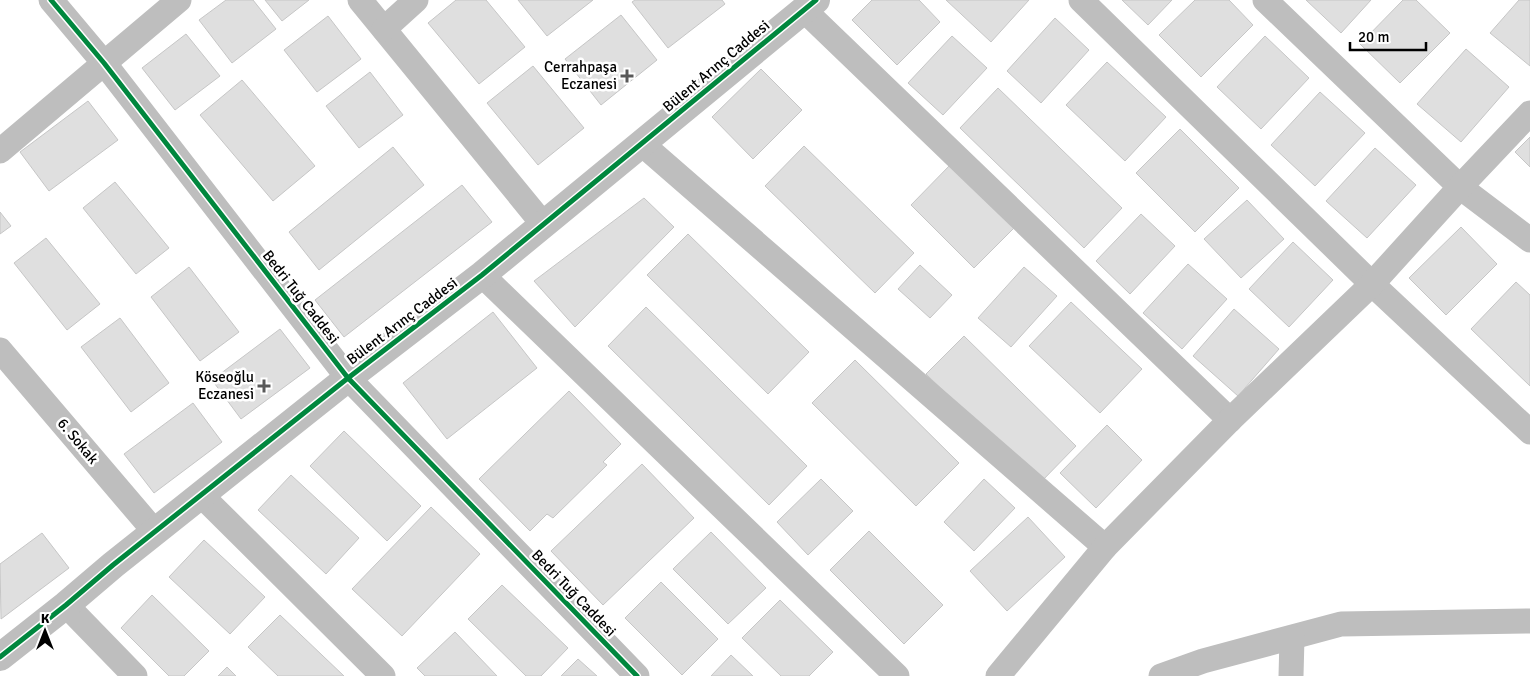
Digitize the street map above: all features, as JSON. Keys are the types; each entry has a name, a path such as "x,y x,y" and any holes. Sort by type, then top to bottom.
{"street":[{"name":"Bedri Tuğ Caddesi","path":"51,0 104,63 348,378 637,676"},
{"path":"0,151 179,0"},
{"path":"360,0 543,224"},
{"path":"384,29 416,0"},
{"path":"1081,0 1372,284 1530,432"},
{"path":"1266,0 1460,187 1530,240"},
{"path":"810,5 1230,420"},
{"name":"Bülent Arınç Caddesi","path":"0,656 348,378 482,275 810,5"},
{"path":"998,676 1105,547 1230,420 1372,284 1530,113"},
{"path":"642,144 1105,547"},
{"path":"482,275 897,676"},
{"name":"6. Sokak","path":"0,350 155,532"},
{"path":"202,496 383,676"},
{"path":"66,605 135,676"},
{"path":"1161,676 1203,661 1341,624 1528,619"},
{"path":"1291,676 1292,638"}],"building":[{"path":"226,0 253,0 276,29 232,63 199,20"},
{"path":"265,0 309,0 282,21"},
{"path":"456,0 486,0 525,47 479,84 428,23"},
{"path":"518,0 593,0 547,36"},
{"path":"635,0 722,0 725,4 668,48 632,2"},
{"path":"872,0 919,0 940,22 897,65 852,20"},
{"path":"946,0 1029,0 991,42"},
{"path":"1122,0 1172,0 1148,25"},
{"path":"1195,0 1229,0 1253,25 1201,77 1159,35"},
{"path":"1306,0 1371,0 1341,33"},
{"path":"1403,0 1416,0 1450,33 1400,83 1360,44"},
{"path":"1519,0 1530,0 1530,66 1490,33"},
{"path":"621,15 657,60 601,105 565,59"},
{"path":"328,16 361,59 317,92 284,50"},
{"path":"1055,18 1089,50 1041,103 1007,71"},
{"path":"186,34 220,76 175,110 142,68"},
{"path":"952,36 987,68 943,115 908,83"},
{"path":"1265,36 1309,78 1261,129 1217,87"},
{"path":"1466,49 1509,87 1461,142 1417,104"},
{"path":"1107,62 1166,117 1125,161 1066,105"},
{"path":"533,66 584,128 538,165 487,103"},
{"path":"761,69 802,110 753,159 712,117"},
{"path":"370,72 403,115 359,148 326,106"},
{"path":"242,80 315,166 273,201 200,115"},
{"path":"998,88 1122,208 1084,248 960,128"},
{"path":"1320,92 1365,133 1315,186 1271,145"},
{"path":"88,101 118,140 49,191 20,152"},
{"path":"1180,129 1239,188 1195,232 1136,173"},
{"path":"1530,137 1530,167 1515,152"},
{"path":"804,146 914,253 875,293 765,186"},
{"path":"393,147 424,185 319,270 289,232"},
{"path":"1375,148 1416,185 1367,238 1326,201"},
{"path":"952,163 1016,226 974,268 911,205"},
{"path":"115,182 169,248 136,274 83,208"},
{"path":"462,185 492,222 344,337 315,300"},
{"path":"644,198 674,227 575,327 534,281"},
{"path":"1247,200 1284,239 1241,278 1204,239"},
{"path":"0,212 11,226 0,234"},
{"path":"1141,214 1175,246 1130,294 1096,261"},
{"path":"1461,227 1497,264 1446,315 1409,278"},
{"path":"688,234 809,352 768,394 647,275"},
{"path":"46,238 100,304 67,330 14,263"},
{"path":"1293,242 1333,280 1289,327 1249,289"},
{"path":"1188,264 1227,299 1182,349 1143,313"},
{"path":"920,265 952,295 930,318 898,289"},
{"path":"189,267 239,332 200,361 151,297"},
{"path":"1024,267 1057,296 1011,347 978,318"},
{"path":"1516,282 1530,295 1530,386 1471,329"},
{"path":"1071,302 1142,369 1100,413 1029,346"},
{"path":"646,307 807,466 769,505 608,346"},
{"path":"1234,309 1279,349 1238,396 1193,356"},
{"path":"493,312 537,368 447,439 403,383"},
{"path":"120,318 169,383 131,412 81,347"},
{"path":"280,329 310,368 241,419 212,380"},
{"path":"964,336 1076,446 1039,484 926,374"},
{"path":"855,360 959,463 916,506 812,403"},
{"path":"569,391 621,444 603,462 607,465 553,518 547,514 530,531 479,479"},
{"path":"193,403 222,442 154,493 124,454"},
{"path":"1107,425 1142,460 1096,508 1060,473"},
{"path":"344,431 421,506 387,541 310,466"},
{"path":"642,464 694,518 603,605 551,551"},
{"path":"291,475 359,538 326,574 258,510"},
{"path":"821,479 853,511 808,555 777,522"},
{"path":"984,479 1015,508 974,551 944,522"},
{"path":"431,507 480,554 402,636 352,589"},
{"path":"1028,517 1065,557 1007,611 970,571"},
{"path":"869,531 943,605 904,644 830,570"},
{"path":"711,532 766,588 728,624 673,569"},
{"path":"42,533 69,568 1,619 0,564"},
{"path":"204,540 265,597 230,634 169,577"},
{"path":"661,582 718,639 682,675 625,618"},
{"path":"502,585 568,648 541,676 526,676 468,619"},
{"path":"152,595 209,651 184,676 169,676 121,628"},
{"path":"780,600 833,652 809,676 781,676 742,638"},
{"path":"280,615 344,676 278,676 248,647"},
{"path":"455,632 497,676 425,676 417,668"},
{"path":"731,655 753,676 711,676"},
{"path":"578,659 597,676 561,676"},
{"path":"227,667 236,676 218,676"}],"cycle path":[{"path":"51,0 104,63 348,378 637,676"},
{"path":"0,657 348,378 482,275 816,0"}],"place":[{"name":"Cerrahpaşa Eczanesi","path":"627,76"},
{"name":"Köseoğlu Eczanesi","path":"264,386"}]}
